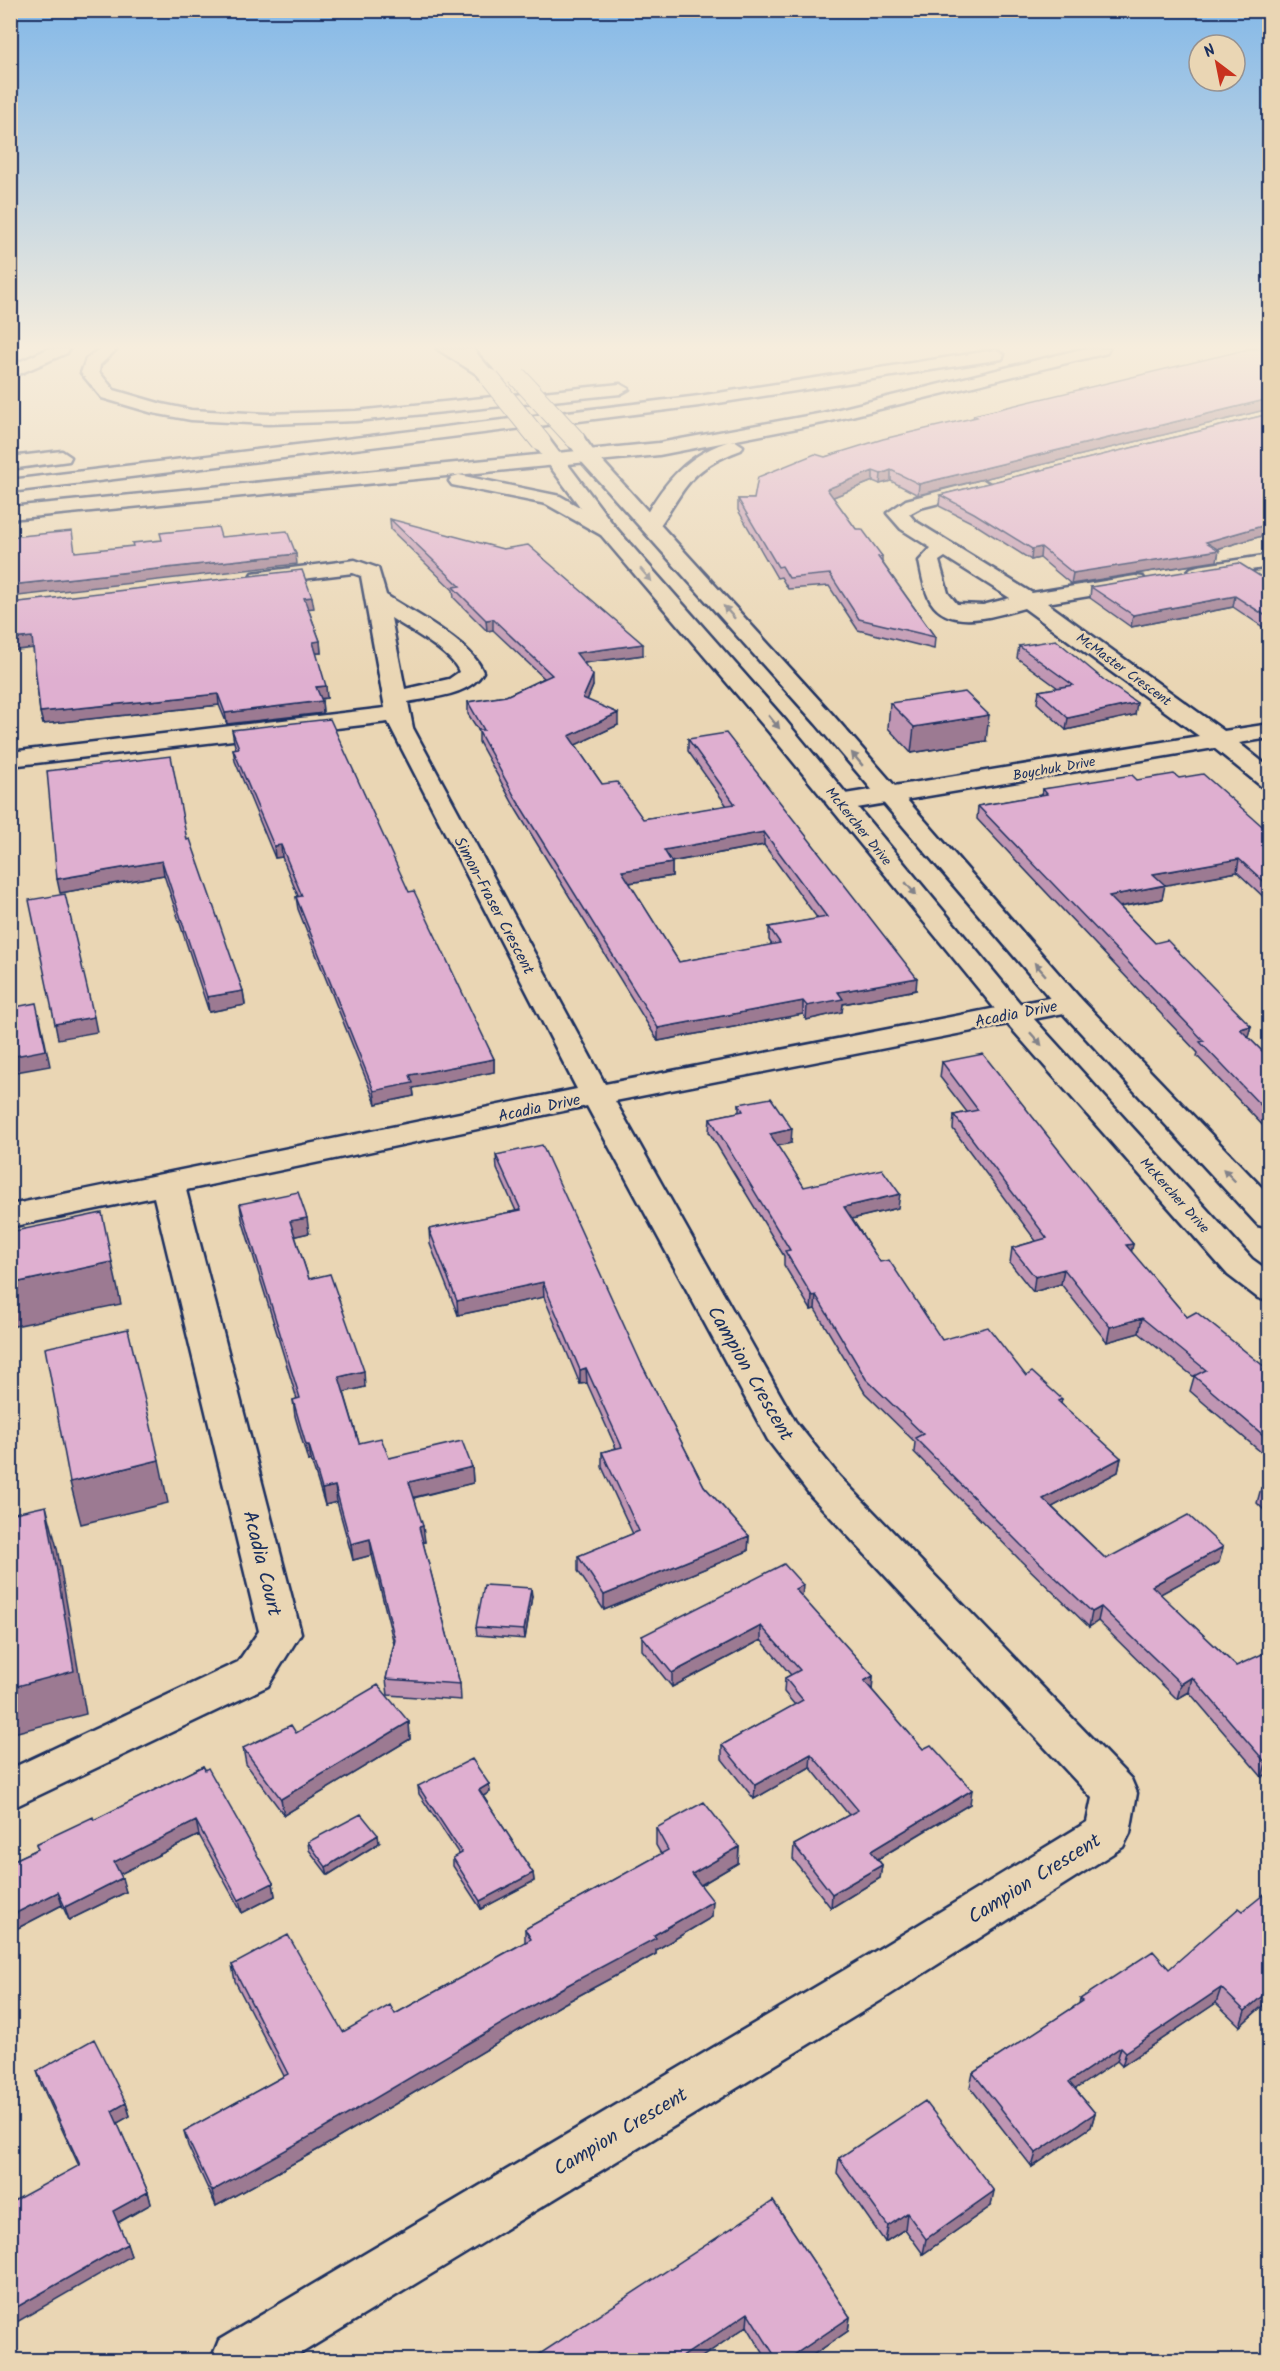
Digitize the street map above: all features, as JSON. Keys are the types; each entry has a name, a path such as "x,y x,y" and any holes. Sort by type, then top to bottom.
{"main road":[{"path":"10,463 39,460"},
{"path":"10,486 225,460"},
{"name":"McKercher Drive","path":"553,460 608,531 777,726 1014,1014 1240,1267 1269,1290"},
{"path":"10,513 557,460"},
{"path":"590,460 651,524 1069,1003 1269,1217"},
{"path":"651,524 680,476 705,460"},
{"path":"389,476 483,484 552,500 608,531"},
{"name":"McMaster Crescent","path":"997,482 913,504 897,513 908,525 950,549 1028,600 1219,739 1269,781"},
{"path":"950,549 934,554 929,561 943,603 953,611 969,613 1028,600 1150,579"},
{"path":"1182,574 1269,561"},
{"name":"Simon-Fraser Crescent","path":"239,581 355,566 372,572 397,706 406,737 596,1095"},
{"path":"10,759 397,706 457,684 469,676 471,668 442,642 377,599"},
{"name":"Boychuk Drive","path":"839,803 1269,731"},
{"name":"Acadia Drive","path":"10,1216 596,1095 1069,1003"},
{"name":"Campion Crescent","path":"239,2361 863,1985 1107,1833 1115,1793 825,1486 781,1430 596,1095"},
{"name":"Acadia Court","path":"10,1790 253,1674 280,1633 168,1185"}],"building":[{"path":"801,460 1019,460 919,484 891,470 881,474 873,471 827,489 856,529 862,529 882,556 878,557 935,637 859,619 830,574 789,578 782,566 778,567 738,499 754,499 758,477"},
{"path":"1084,460 1269,460 1269,524 1206,542 1219,550 1073,573 1041,547 1032,549 940,495"},
{"path":"390,519 503,549 528,545 643,644 576,653 593,675 583,698 618,713 569,736 602,784 617,782 643,819 735,804 688,739 726,733 917,978 838,992 843,999 807,1006 803,1001 658,1028 516,799 478,730 484,730 468,702 506,696 552,675 493,619 486,620 453,587 460,586","holes":["764,832 827,917 769,927 780,943 679,962 622,871 672,863 664,850"]},
{"path":"218,527 221,537 287,531 296,554 10,585 10,537 72,531 75,552 133,546 132,543 162,540 160,533"},
{"path":"1239,563 1266,580 1269,579 1269,618 1235,596 1133,615 1091,587"},
{"path":"302,570 312,597 304,598 320,641 313,642 326,686 316,687 322,701 225,713 218,694 40,712 32,637 10,639 10,603"},
{"path":"1056,640 1104,680 1137,703 1068,718 1039,691 1073,685 1019,646"},
{"path":"965,692 989,715 914,727 890,703"},
{"path":"330,719 409,892 414,891 494,1059 410,1075 413,1083 374,1091 296,897 302,896 281,845 274,846 233,749 239,748 232,730"},
{"path":"171,756 187,840 190,839 243,991 207,997 162,861 57,879 47,771"},
{"path":"1174,774 1179,778 1203,774 1269,832 1269,886 1239,859 1153,874 1165,885 1109,896 1155,943 1167,940 1251,1026 1240,1029 1269,1058 1269,1114 1200,1042 1204,1041 978,806 1047,794 1043,789 1132,775 1137,780"},
{"path":"65,894 94,1017 55,1024 29,900"},
{"path":"36,1003 46,1050 10,1057 10,1008"},
{"path":"983,1054 1133,1244 1126,1245 1187,1317 1196,1312 1266,1368 1263,1370 1269,1376 1269,1440 1194,1376 1206,1370 1142,1318 1110,1327 1064,1269 1035,1277 1012,1248 1047,1238 954,1115 978,1110 942,1062"},
{"path":"771,1098 792,1129 770,1134 804,1187 882,1169 900,1194 844,1207 880,1262 889,1260 942,1340 988,1327 1026,1376 1032,1372 1062,1399 1058,1401 1121,1458 1043,1499 1106,1559 1188,1515 1223,1547 1152,1586 1236,1666 1269,1651 1269,1761 1266,1763 1192,1677 1181,1684 1101,1607 1092,1612 1021,1545 915,1438 923,1434 866,1379 816,1295 812,1296 785,1251 790,1250 710,1118 743,1111 739,1104"},
{"path":"542,1145 642,1365 704,1486 749,1536 604,1595 578,1556 639,1531 602,1452 622,1447 586,1368 580,1370 543,1282 457,1301 429,1229 521,1210 496,1155"},
{"path":"298,1192 307,1218 290,1221 309,1279 330,1274 364,1371 339,1377 359,1443 381,1438 389,1458 462,1441 472,1467 409,1482 423,1526 419,1527 460,1684 386,1679 395,1640 370,1539 351,1544 335,1486 322,1489 309,1445 306,1445 293,1400 300,1398 240,1204"},
{"path":"102,1213 112,1262 10,1284 10,1232"},
{"path":"128,1329 159,1460 70,1482 45,1348"},
{"path":"1269,1483 1269,1496 1261,1488"},
{"path":"46,1506 74,1671 10,1688 10,1514"},
{"path":"784,1564 803,1585 795,1589 873,1676 864,1681 923,1749 931,1745 972,1790 871,1851 882,1865 832,1894 794,1845 858,1810 811,1754 755,1785 722,1745 803,1700 785,1678 800,1670 761,1626 672,1673 642,1636"},
{"path":"484,1585 531,1588 524,1630 476,1627"},
{"path":"378,1685 409,1722 281,1799 243,1748 291,1725 296,1733"},
{"path":"472,1759 489,1784 479,1790 533,1873 480,1901 453,1858 462,1853 418,1786"},
{"path":"203,1766 205,1770 208,1768 273,1883 239,1900 196,1821 114,1862 122,1878 65,1907 58,1892 10,1916 10,1862 38,1849 36,1844 93,1817 94,1820"},
{"path":"704,1802 739,1847 692,1874 713,1901 654,1935 656,1938 562,1988 318,2132 212,2191 184,2131 288,2074 232,1965 288,1935 343,2032 390,2005 395,2014 531,1939 525,1929 668,1850 656,1828"},
{"path":"361,1814 378,1835 326,1867 308,1842"},
{"path":"1268,1891 1269,1990 1245,2011 1221,1988 1126,2052 1121,2047 1069,2082 1095,2113 1036,2153 973,2073 1083,2001 1080,1999 1153,1951 1169,1969 1239,1908 1243,1911"},
{"path":"94,2039 126,2103 112,2111 148,2192 113,2211 127,2244 10,2311 10,2203 80,2165 37,2071"},
{"path":"925,2101 994,2191 926,2239 907,2213 888,2226 839,2158"},
{"path":"773,2201 850,2317 785,2361 778,2361 748,2313 676,2361 529,2361"}]}
